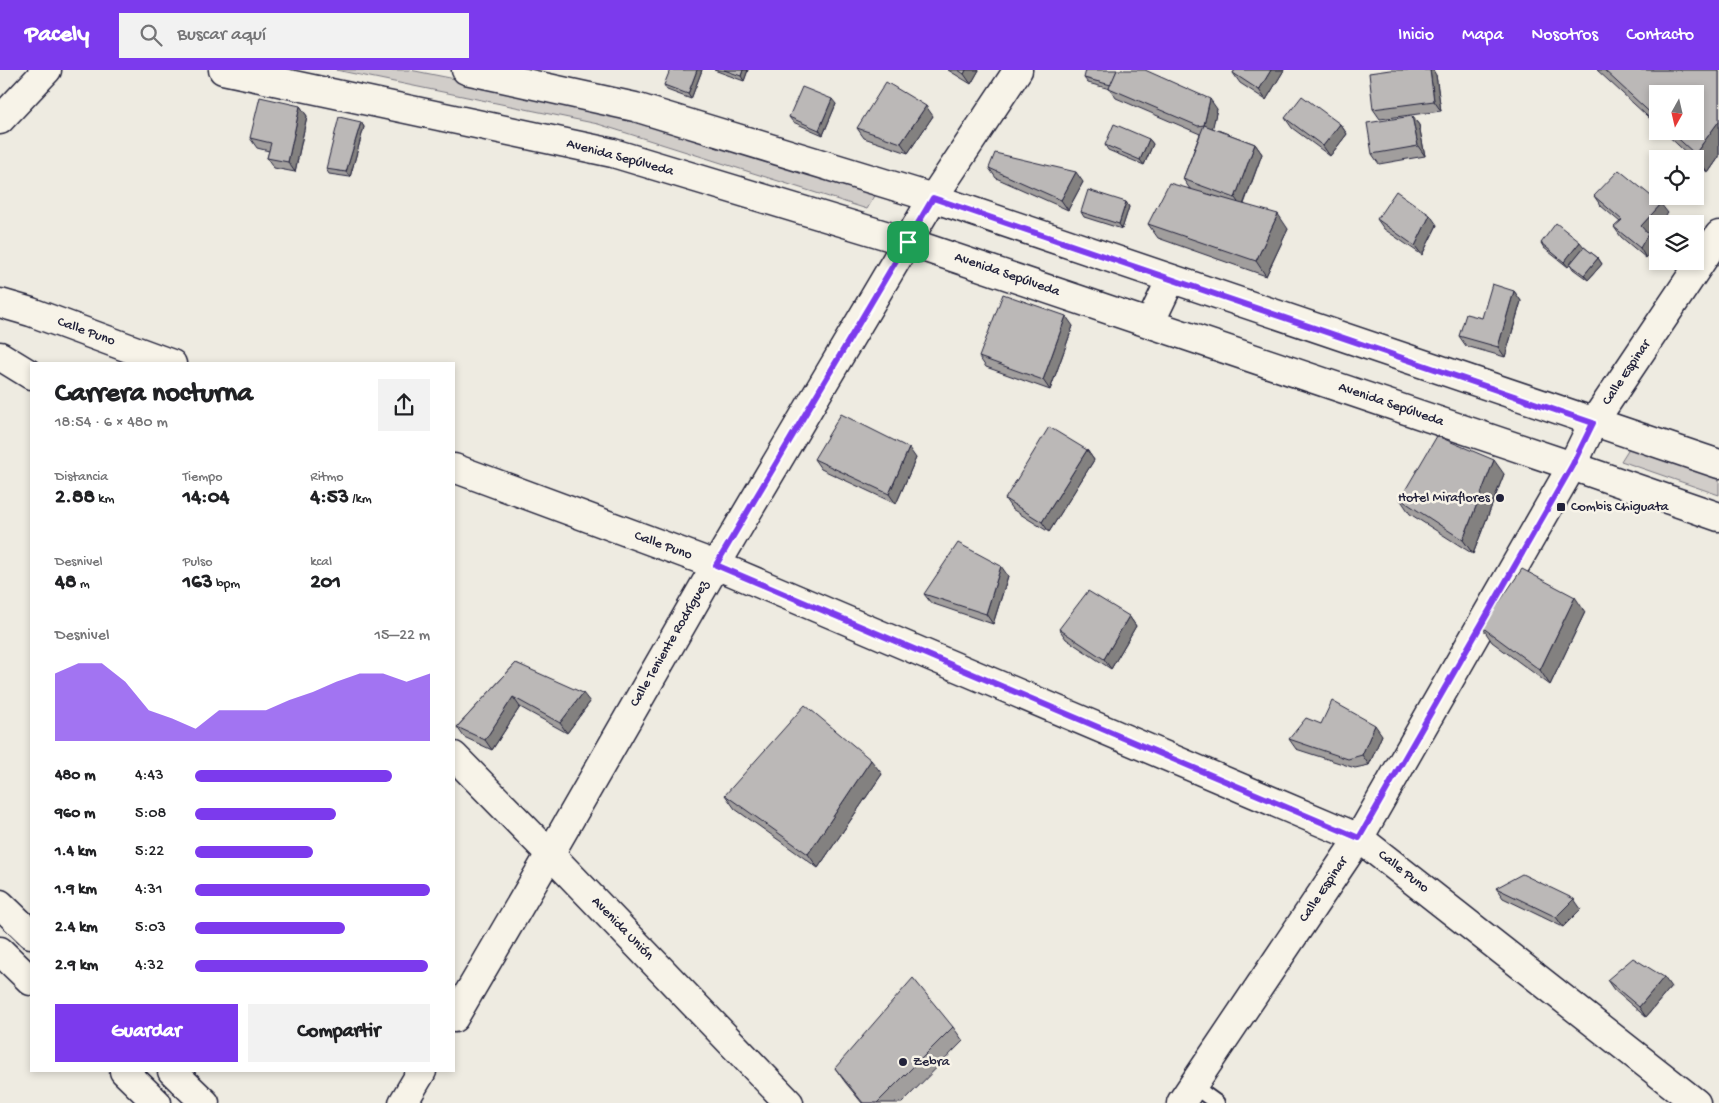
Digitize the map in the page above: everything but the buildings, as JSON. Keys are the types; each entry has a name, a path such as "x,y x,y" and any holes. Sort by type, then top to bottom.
{"street":[{"path":"0,120 47,70"},
{"name":"Avenida Sepúlveda","path":"223,70 613,153 908,242 1719,517"},
{"path":"466,70 635,107 933,198 1593,423 1719,464"},
{"name":"Calle Teniente Rodríguez","path":"455,1016 716,565 933,198 1018,70"},
{"name":"Calle Espinar","path":"1187,1094 1359,838 1572,466 1593,423 1719,235"},
{"path":"1150,323 1171,279"},
{"name":"Calle Puno","path":"0,303 32,312 167,362"},
{"path":"0,356 30,374"},
{"name":"Calle Puno","path":"455,468 716,565 1359,838 1696,1103"},
{"name":"Avenida Unión","path":"455,757 789,1103"},
{"path":"0,906 30,933"},
{"path":"0,951 30,980"},
{"path":"125,1072 157,1103"},
{"path":"173,1072 205,1103"},
{"path":"404,1103 421,1072"}],"lane":[{"path":"1187,1094 1217,1103"}],"shaded area":[{"path":"336,70 410,70 606,109 879,189 867,209 598,124"},
{"path":"1636,437 1719,467 1719,495 1621,461"}],"place":[{"name":"Hotel Miraflores","path":"1500,498"},
{"name":"Combis Chiguata","path":"1561,507"},
{"name":"Zebra","path":"903,1062"}],"route":[{"path":"933,198 1593,423 1572,466 1359,838 716,565 908,242 933,198"}]}
